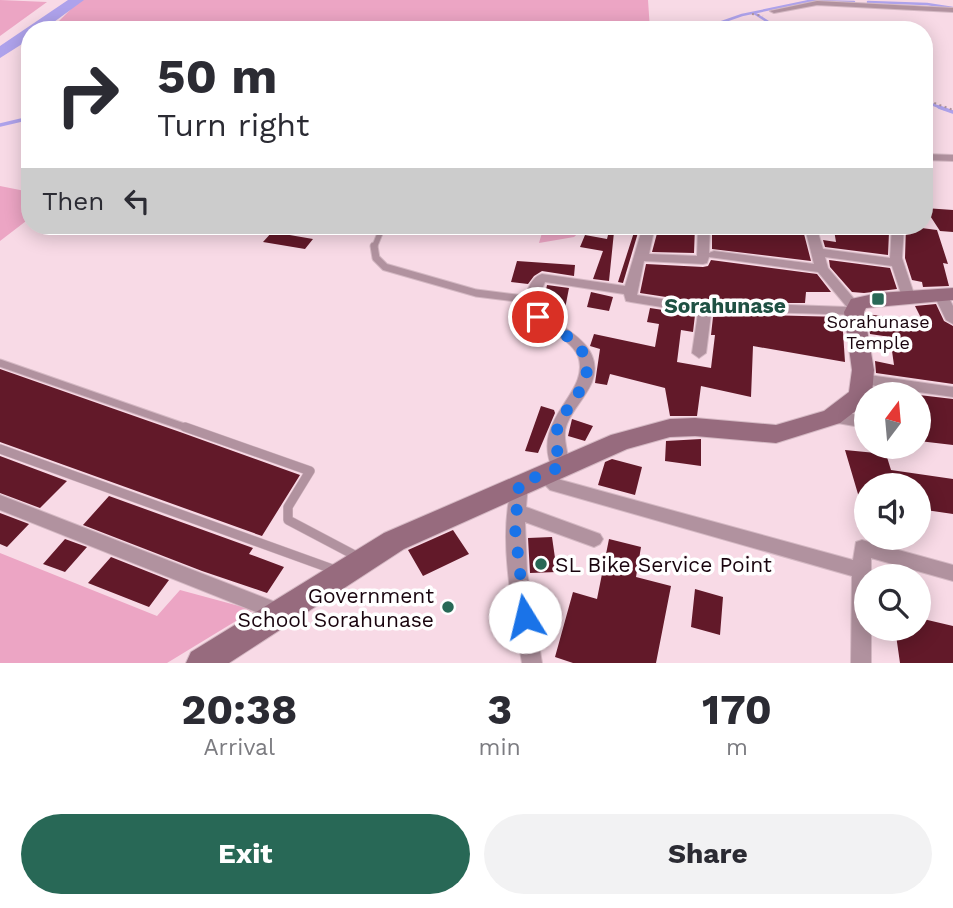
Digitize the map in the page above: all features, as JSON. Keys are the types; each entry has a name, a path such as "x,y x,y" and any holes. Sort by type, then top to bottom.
{"street":[{"path":"774,11 817,3 953,9"},
{"path":"933,158 953,158"},
{"path":"642,256 647,235"},
{"path":"704,235 703,260 642,256 637,259 629,295 636,300 705,310 854,309"},
{"path":"812,235 822,269 854,309 866,382"},
{"path":"898,235 897,262 908,297"},
{"path":"817,252 897,262"},
{"path":"714,255 822,269"},
{"path":"532,663 518,572 516,511 540,475 559,425 581,390 587,364 584,353 533,312 537,284 542,278 630,290"},
{"path":"854,309 858,303 878,299 947,294 953,320"},
{"path":"699,353 705,310"},
{"path":"931,391 953,392"},
{"path":"202,663 394,541 620,442 670,428 695,427 776,434 832,417 854,400"},
{"path":"832,417 854,420"},
{"path":"540,475 556,485 854,568"},
{"path":"0,502 281,612"},
{"path":"516,511 594,540"},
{"path":"861,564 862,548 920,564"},
{"path":"931,567 953,573"},
{"path":"861,641 861,663"}],"lane":[{"path":"379,235 371,251 373,257 385,267 479,295 506,300 533,300"},
{"path":"0,363 310,471 288,507 288,520 364,560"},
{"path":"0,449 342,573"}],"path":[{"path":"752,14 758,13"},
{"path":"933,102 953,110"}],"shaded area":[{"path":"0,0 47,2 0,36"},
{"path":"80,0 648,0 649,21 59,21"},
{"path":"0,186 21,190 21,225 0,241"},
{"path":"541,235 576,235 574,237 539,243"},
{"path":"0,553 157,616 180,590 254,610 167,663 0,663"}],"building":[{"path":"933,209 953,210 953,232 940,231 933,220"},
{"path":"933,229 937,230 948,264 943,263 949,286 923,287 922,282 912,280 905,258 906,235 933,235"},
{"path":"269,235 313,239 305,249 263,242"},
{"path":"585,235 607,239 608,235 614,235 609,281 593,279 603,251 580,247"},
{"path":"633,235 637,235 623,283 618,282"},
{"path":"657,235 695,235 694,253 652,252"},
{"path":"712,235 804,235 811,261 712,249"},
{"path":"835,235 889,235 888,255 825,247 823,240 836,242"},
{"path":"711,260 817,274 831,292 806,292 805,303 705,303 640,293 646,264 703,267 708,266"},
{"path":"829,260 890,268 897,289 852,292 830,267"},
{"path":"517,261 575,265 574,276 542,271 528,284 511,282"},
{"path":"547,285 569,288 563,319 542,309"},
{"path":"591,292 613,297 609,311 587,307"},
{"path":"936,304 944,321 953,326 953,384 876,373 875,361 894,365 890,337 870,334 867,314 923,322 915,306"},
{"path":"650,308 695,315 693,332 681,330 677,362 711,368 715,335 711,335 713,317 759,315 842,317 845,362 753,346 751,397 701,386 697,416 670,416 665,388 610,374 607,385 595,383 600,349 590,346 594,334 655,347 659,324 647,322"},
{"path":"0,369 300,475 262,536 0,442"},
{"path":"931,396 953,399 953,445 931,442"},
{"path":"541,406 554,410 555,413 538,453 525,451"},
{"path":"572,419 593,426 585,441 568,436"},
{"path":"701,439 701,466 665,461 666,441"},
{"path":"845,450 854,451 854,459 888,459 891,470 912,473 854,473 854,480"},
{"path":"0,456 67,481 40,508 0,493"},
{"path":"612,459 642,467 635,495 598,485 605,462"},
{"path":"931,476 953,479 953,514 931,511"},
{"path":"109,496 253,548 249,554 284,567 267,593 83,525"},
{"path":"0,513 29,524 7,547 0,544"},
{"path":"453,530 469,554 423,576 408,550"},
{"path":"552,537 557,572 530,573 528,538"},
{"path":"65,539 87,547 65,572 43,564"},
{"path":"609,539 641,547 636,577 671,586 656,663 573,663 555,657 573,592 597,599"},
{"path":"111,557 169,580 149,607 88,583"},
{"path":"695,589 723,597 720,635 691,627"},
{"path":"931,621 953,626 953,663 900,663 897,641 931,641"}],"waterway":[{"path":"46,21 77,0"},
{"path":"725,21 809,1 854,2"},
{"path":"868,2 927,4 953,8"},
{"path":"754,13 767,21"},
{"path":"0,53 21,38"},
{"path":"933,105 939,107"},
{"path":"939,107 953,112"},
{"path":"939,107 944,109"},
{"path":"0,125 21,120"}],"place":[{"name":"Sorahunase Temple","path":"878,299"},
{"name":"SL Bike Service Point","path":"541,564"},
{"name":"Government School Sorahunase","path":"448,607"}],"district":[{"name":"Sorahunase","path":"725,305"}],"route":[{"path":"525,617 515,528 519,484 560,467 555,440 559,425 581,390 587,364 584,353 538,317"}]}
